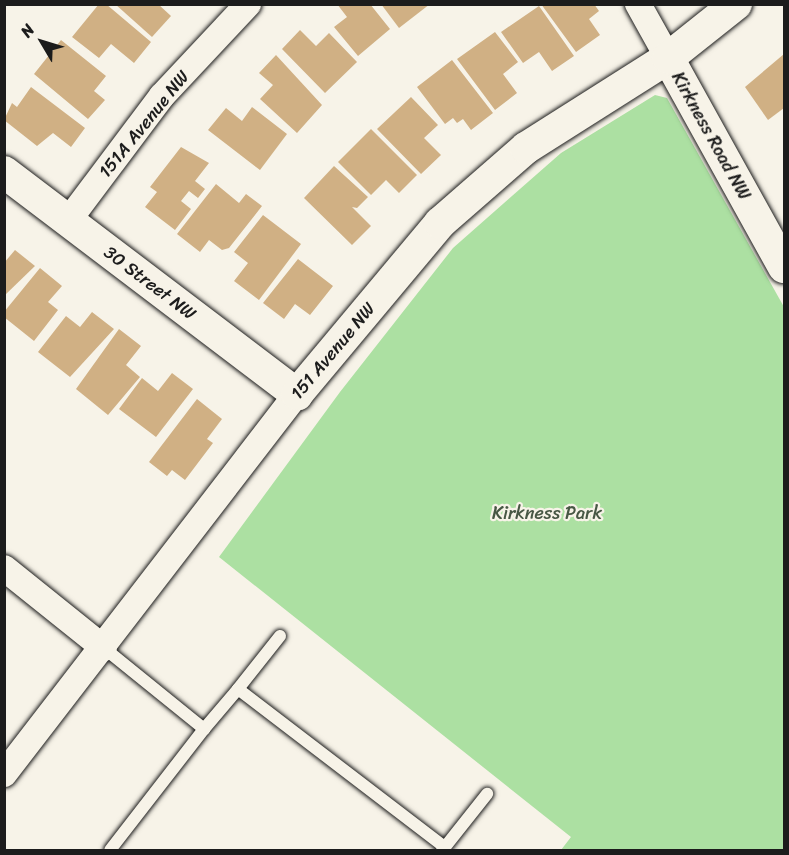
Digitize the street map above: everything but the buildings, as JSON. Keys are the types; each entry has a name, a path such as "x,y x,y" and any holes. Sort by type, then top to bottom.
{"street":[{"name":"151A Avenue NW","path":"68,222 162,96 248,4"},
{"name":"Kirkness Road NW","path":"638,4 784,267"},
{"name":"151 Avenue NW","path":"4,774 104,648 297,394 440,223 526,148 668,58 736,4"},
{"name":"30 Street NW","path":"4,172 297,394"},
{"path":"4,568 104,648"}],"lane":[{"path":"110,850 280,636"},
{"path":"104,648 204,729"},
{"path":"238,689 444,849 487,794"}],"green space":[{"name":"Kirkness Park","path":"655,95 667,98 784,307 784,850 561,850 571,837 219,557 340,392 453,248 561,153"}]}
